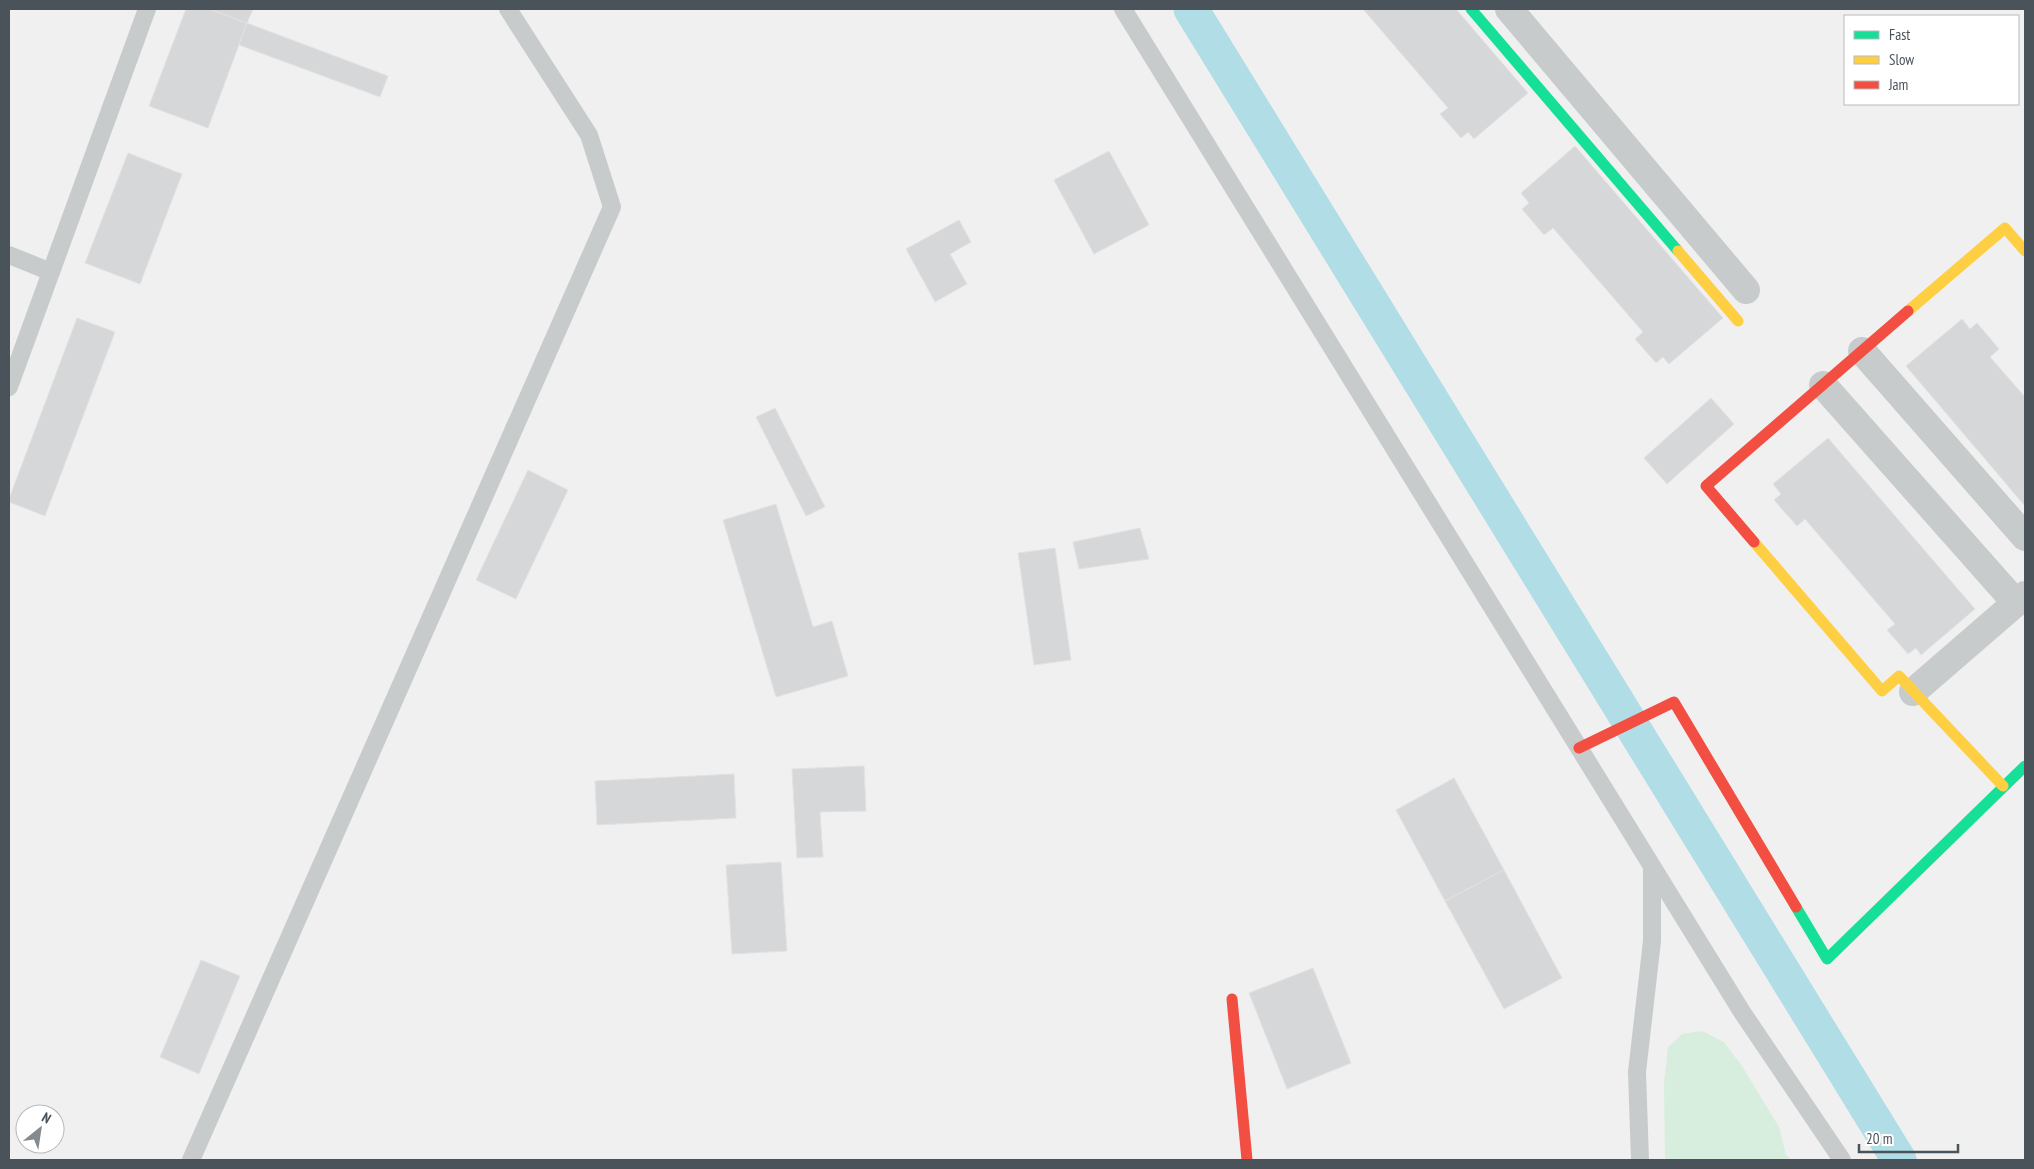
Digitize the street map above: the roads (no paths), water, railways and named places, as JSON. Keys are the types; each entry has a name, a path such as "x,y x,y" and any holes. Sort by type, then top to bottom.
{"street":[{"path":"1471,9 1738,321"},
{"path":"1509,9 1746,290"},
{"path":"1579,748 1674,702 1827,959 2019,774 1913,692 1899,676 1882,691 1706,486 2005,228 2025,251"},
{"path":"1862,351 2025,537"},
{"path":"1823,385 2020,599 1913,692"},
{"path":"1232,998 1247,1160"}],"lane":[{"path":"9,387 147,9"},
{"path":"191,1160 612,207 589,134 508,9"},
{"path":"1123,9 1742,1012 1842,1160"},
{"path":"9,255 51,272"},
{"path":"1640,1160 1637,1072 1652,941 1652,867"}],"waterway":[{"path":"1191,9 1899,1160"}]}
